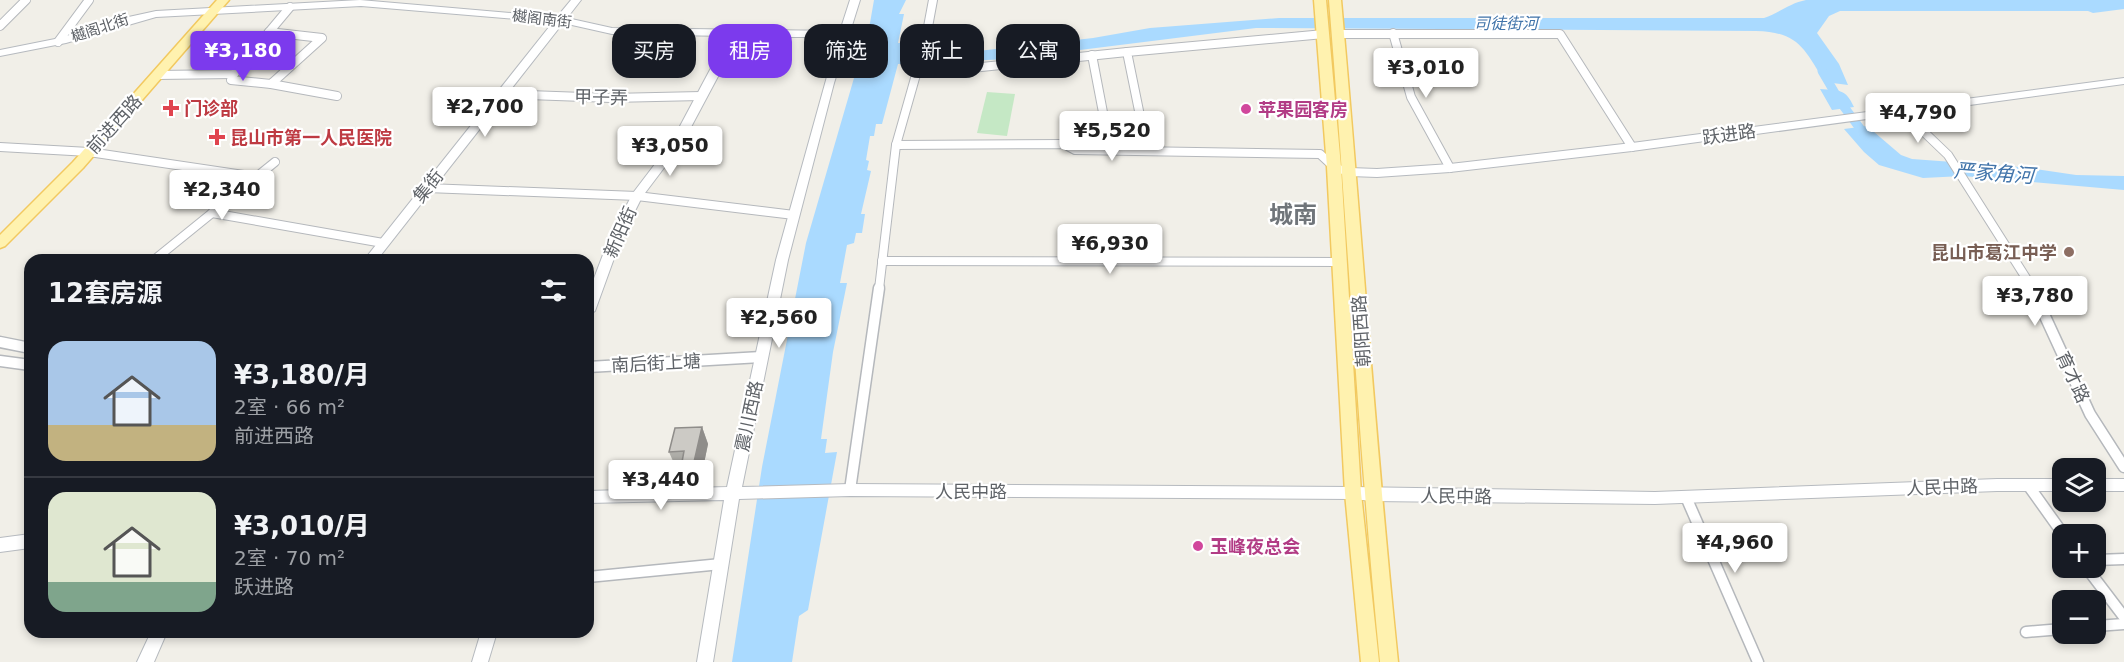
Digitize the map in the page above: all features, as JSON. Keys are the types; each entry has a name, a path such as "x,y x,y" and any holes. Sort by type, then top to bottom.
{"main road":[{"name":"前进西路","path":"0,243 209,8 224,0"},
{"name":"朝阳西路","path":"1320,0 1330,29 1350,172 1372,495 1389,662"},
{"name":"朝阳西路","path":"1335,0 1337,17 1330,29 1339,262 1353,493 1370,662"},
{"name":"前进西路","path":"0,229 83,151 157,75 209,8"}],"street":[{"path":"0,26 26,0"},
{"path":"58,42 88,0"},
{"name":"集街","path":"375,254 576,0"},
{"name":"震川西路","path":"849,24 855,0"},
{"path":"850,490 896,145 925,43 933,0"},
{"name":"樾阁南街","path":"209,8 290,7 363,2 561,20 612,31 708,33"},
{"path":"290,7 231,80 271,84 337,96"},
{"name":"樾阁北街","path":"0,53 58,42 130,18 209,8"},
{"path":"984,67 1330,29 1393,33 1560,34 1632,147"},
{"path":"268,32 322,38 271,84"},
{"path":"1393,33 1411,97 1450,168"},
{"path":"1127,51 1147,150"},
{"path":"1092,55 1110,149"},
{"path":"157,75 234,74"},
{"name":"新阳街","path":"594,295 615,239 637,196 676,144 710,78"},
{"name":"震川西路","path":"705,662 733,492 760,357 794,215 831,78"},
{"name":"跃进路","path":"1334,167 1350,172 1377,173 1450,168 1632,147 2124,81"},
{"name":"甲子弄","path":"501,94 611,98 700,96"},
{"name":"育才路","path":"1902,111 1952,162 2031,287 2090,414 2124,467"},
{"path":"896,145 1064,144 1075,150 1320,154 1334,167"},
{"path":"0,147 83,151 257,177"},
{"path":"161,254 275,162"},
{"path":"427,188 637,196 794,215"},
{"path":"212,213 383,243"},
{"path":"882,261 1339,262"},
{"path":"0,342 24,347"},
{"name":"南后街上塘","path":"594,367 760,357"},
{"path":"0,360 24,364"},
{"path":"2028,485 2056,524"},
{"name":"人民中路","path":"594,497 850,490 1686,497 2052,485"},
{"path":"2106,485 2124,485"},
{"path":"1686,497 1758,662"},
{"path":"2,546 24,542"},
{"path":"2106,560 2124,559"},
{"path":"594,575 721,564"},
{"path":"2094,578 2124,617"},
{"path":"2106,625 2124,624"},
{"path":"2026,632 2052,630"},
{"path":"145,662 156,638"},
{"path":"480,662 487,638"}],"green space":[{"path":"987,92 1015,94 1007,136 977,133"}],"water":[{"path":"874,0 906,0 899,14 904,14 900,24 898,43 900,43 900,64 898,64 882,124 876,124 874,136 870,136 866,160 869,161 867,170 871,171 861,214 865,214 862,233 856,233 854,243 847,245 840,283 847,283 833,352 821,439 827,439 825,453 837,452 808,610 799,616 792,662 732,662 762,467 806,243 854,78 888,78 888,24 870,23"},
{"name":"司徒街河","path":"1806,0 2124,0 2124,9 2093,13 2088,11 1840,11 1829,16 1817,33 1839,64 1848,85 1825,82 1799,44 1782,35 1770,32 1256,28 1080,50 1080,39 1150,28 1279,18 1764,18"},
{"path":"996,49 996,60 984,60 984,50"},
{"path":"1820,89 1845,93 1854,107 1832,110"},
{"path":"1867,126 1901,155 1912,159 2021,167 2076,175 2124,176 2124,190 1963,176 1923,178 1879,165 1844,129"}],"building":[{"path":"702,427 694,462 682,462 684,451 669,452 675,428"}],"waterway":[{"name":"严家角河","path":"1822,71 1839,100 1867,138"}],"place":[{"name":"门诊部","path":"171,108"},
{"name":"苹果园客房","path":"1246,109"},
{"name":"昆山市第一人民医院","path":"217,137"},
{"name":"昆山市葛江中学","path":"2069,252"},
{"name":"玉峰夜总会","path":"1198,546"}],"district":[{"name":"城南","path":"1293,215"}]}
